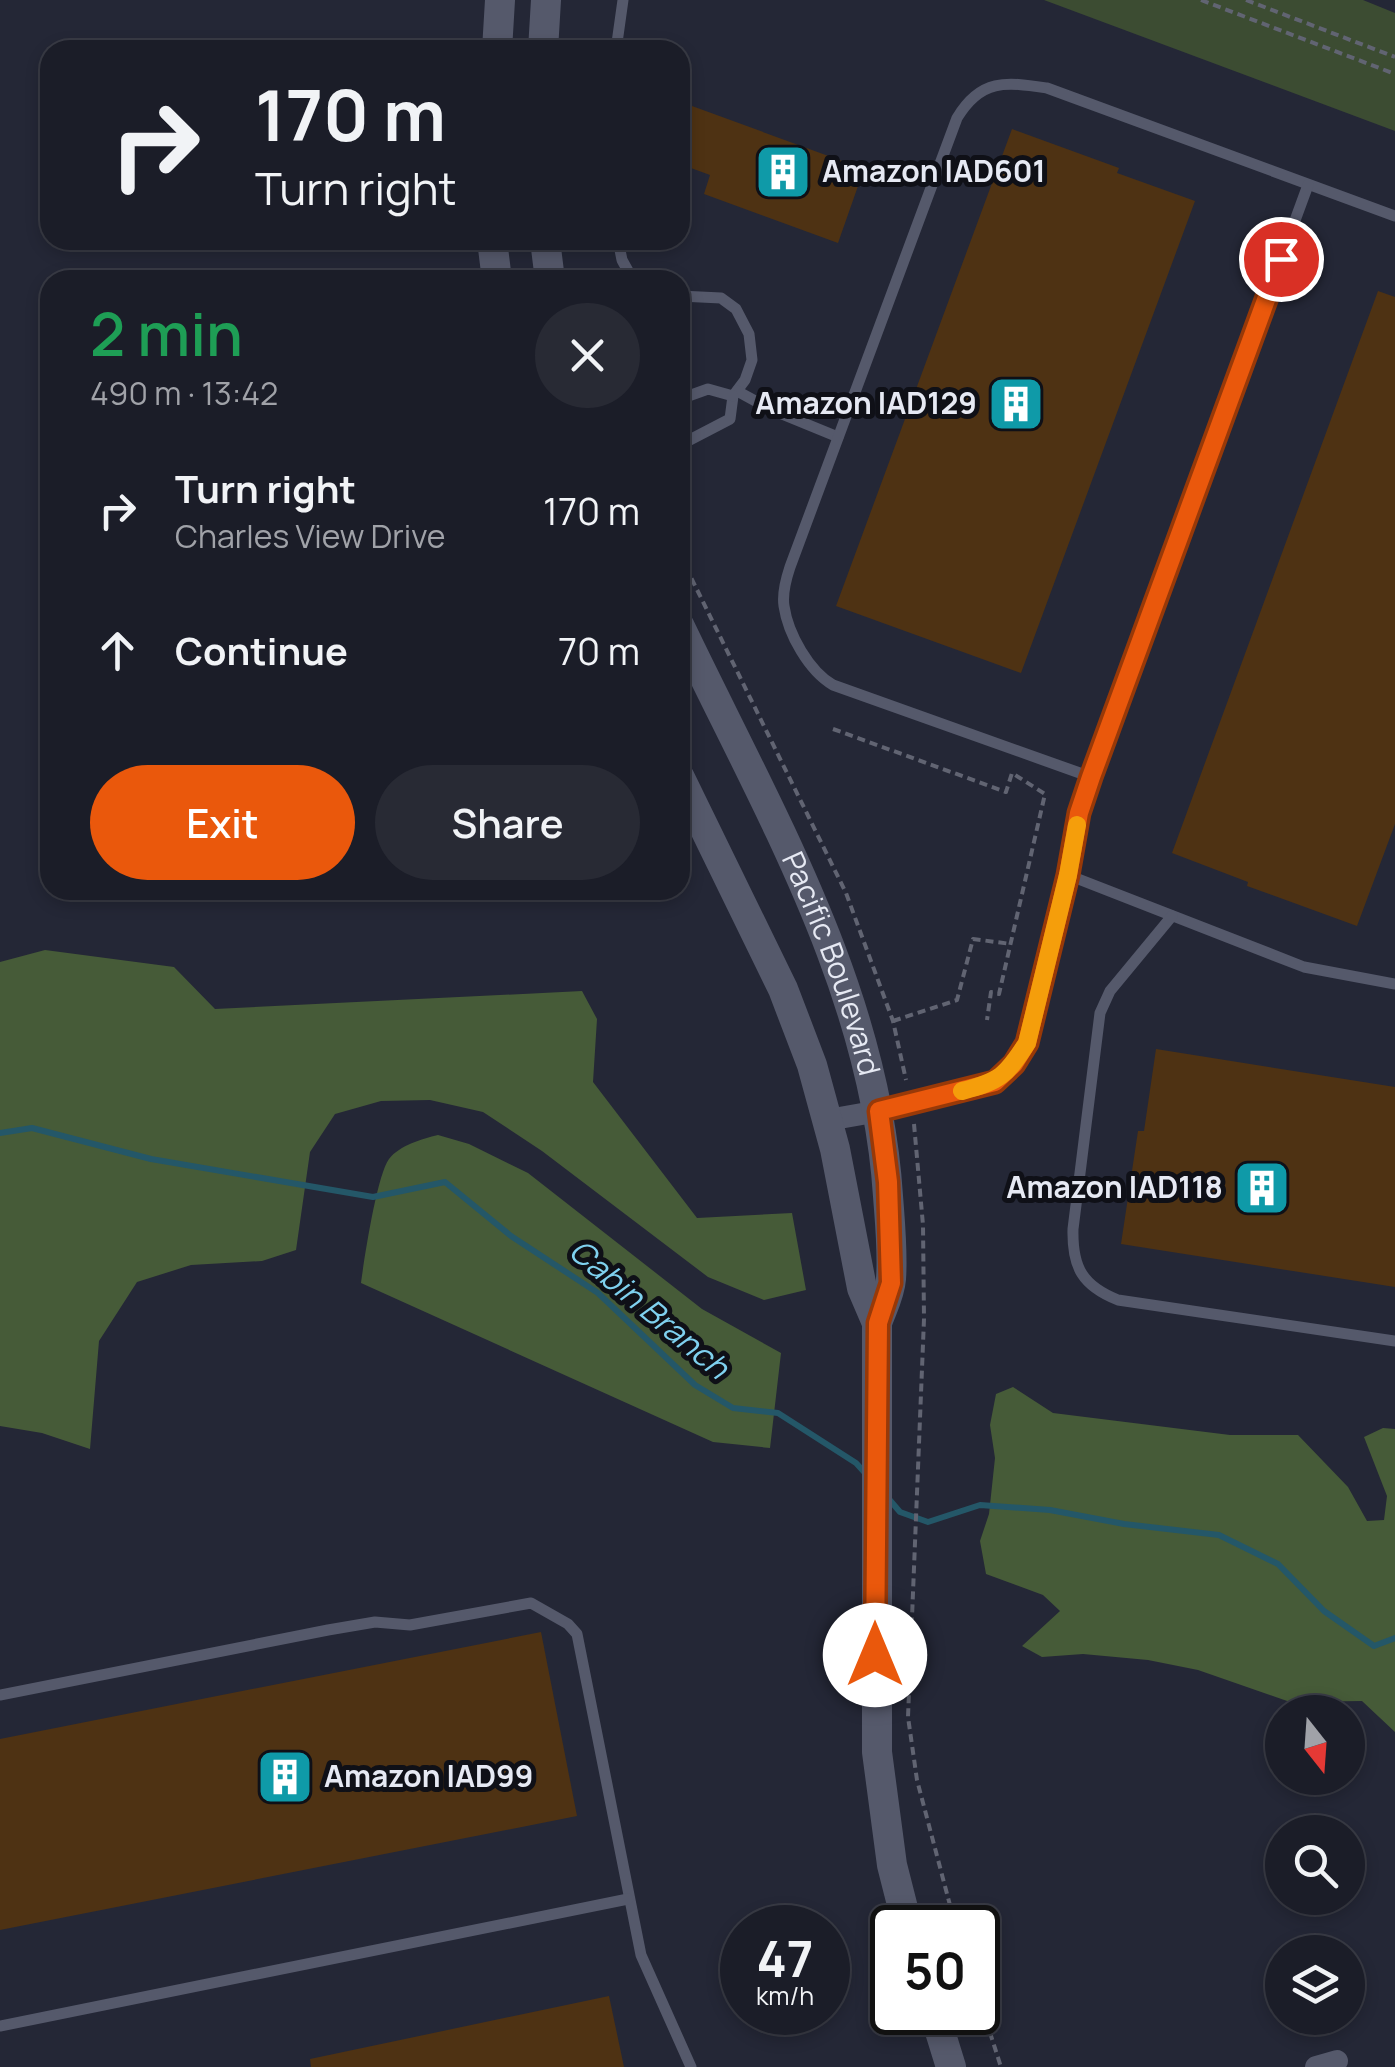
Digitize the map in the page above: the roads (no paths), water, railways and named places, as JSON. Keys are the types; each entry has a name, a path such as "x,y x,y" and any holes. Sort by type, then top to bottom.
{"main road":[{"path":"498,40 500,0"},
{"path":"544,40 546,0"},
{"name":"Pacific Boulevard","path":"690,647 831,948 857,1020 879,1111 889,1200 891,1283 878,1323 875,1695 883,1814 902,1905"},
{"name":"Pacific Boulevard","path":"690,798 783,988 828,1120 862,1288 878,1323"},
{"path":"941,2035 951,2067"}],"street":[{"path":"828,1120 995,1082 1014,1064 1027,1043 1037,1004"}],"lane":[{"path":"617,40 623,0"},
{"path":"1091,777 852,694 818,676 787,618 783,602 790,567 956,118 970,98 983,90 1010,83 1047,88 1395,216"},
{"path":"1037,1004 1079,813 1308,185"},
{"path":"690,296 714,296 736,310 752,347 748,372 736,393 730,419 690,439"},
{"path":"690,395 708,389 736,393 838,437"},
{"path":"1068,875 1304,968 1395,983"},
{"path":"1172,916 1110,991 1100,1012 1073,1230 1072,1249 1081,1272 1088,1284 1118,1300 1395,1341"},
{"path":"0,1695 375,1622 410,1625 531,1602 568,1624 577,1634 641,1955 691,2067"},
{"path":"0,2026 628,1899"}],"waterway":[{"name":"Cabin Branch","path":"0,1133 32,1128 151,1159 373,1197 445,1182 511,1236 598,1293 695,1385 733,1408 778,1413 856,1463 866,1474"},
{"name":"Cabin Branch","path":"888,1498 900,1512 928,1522 980,1505 1050,1510 1124,1524 1219,1535 1278,1564 1324,1611 1374,1646 1395,1638"}],"place":[{"name":"Amazon IAD601","path":"783,172"},
{"name":"Amazon IAD129","path":"1016,404"},
{"name":"Amazon IAD118","path":"1262,1188"},
{"name":"Amazon IAD99","path":"285,1777"}]}
